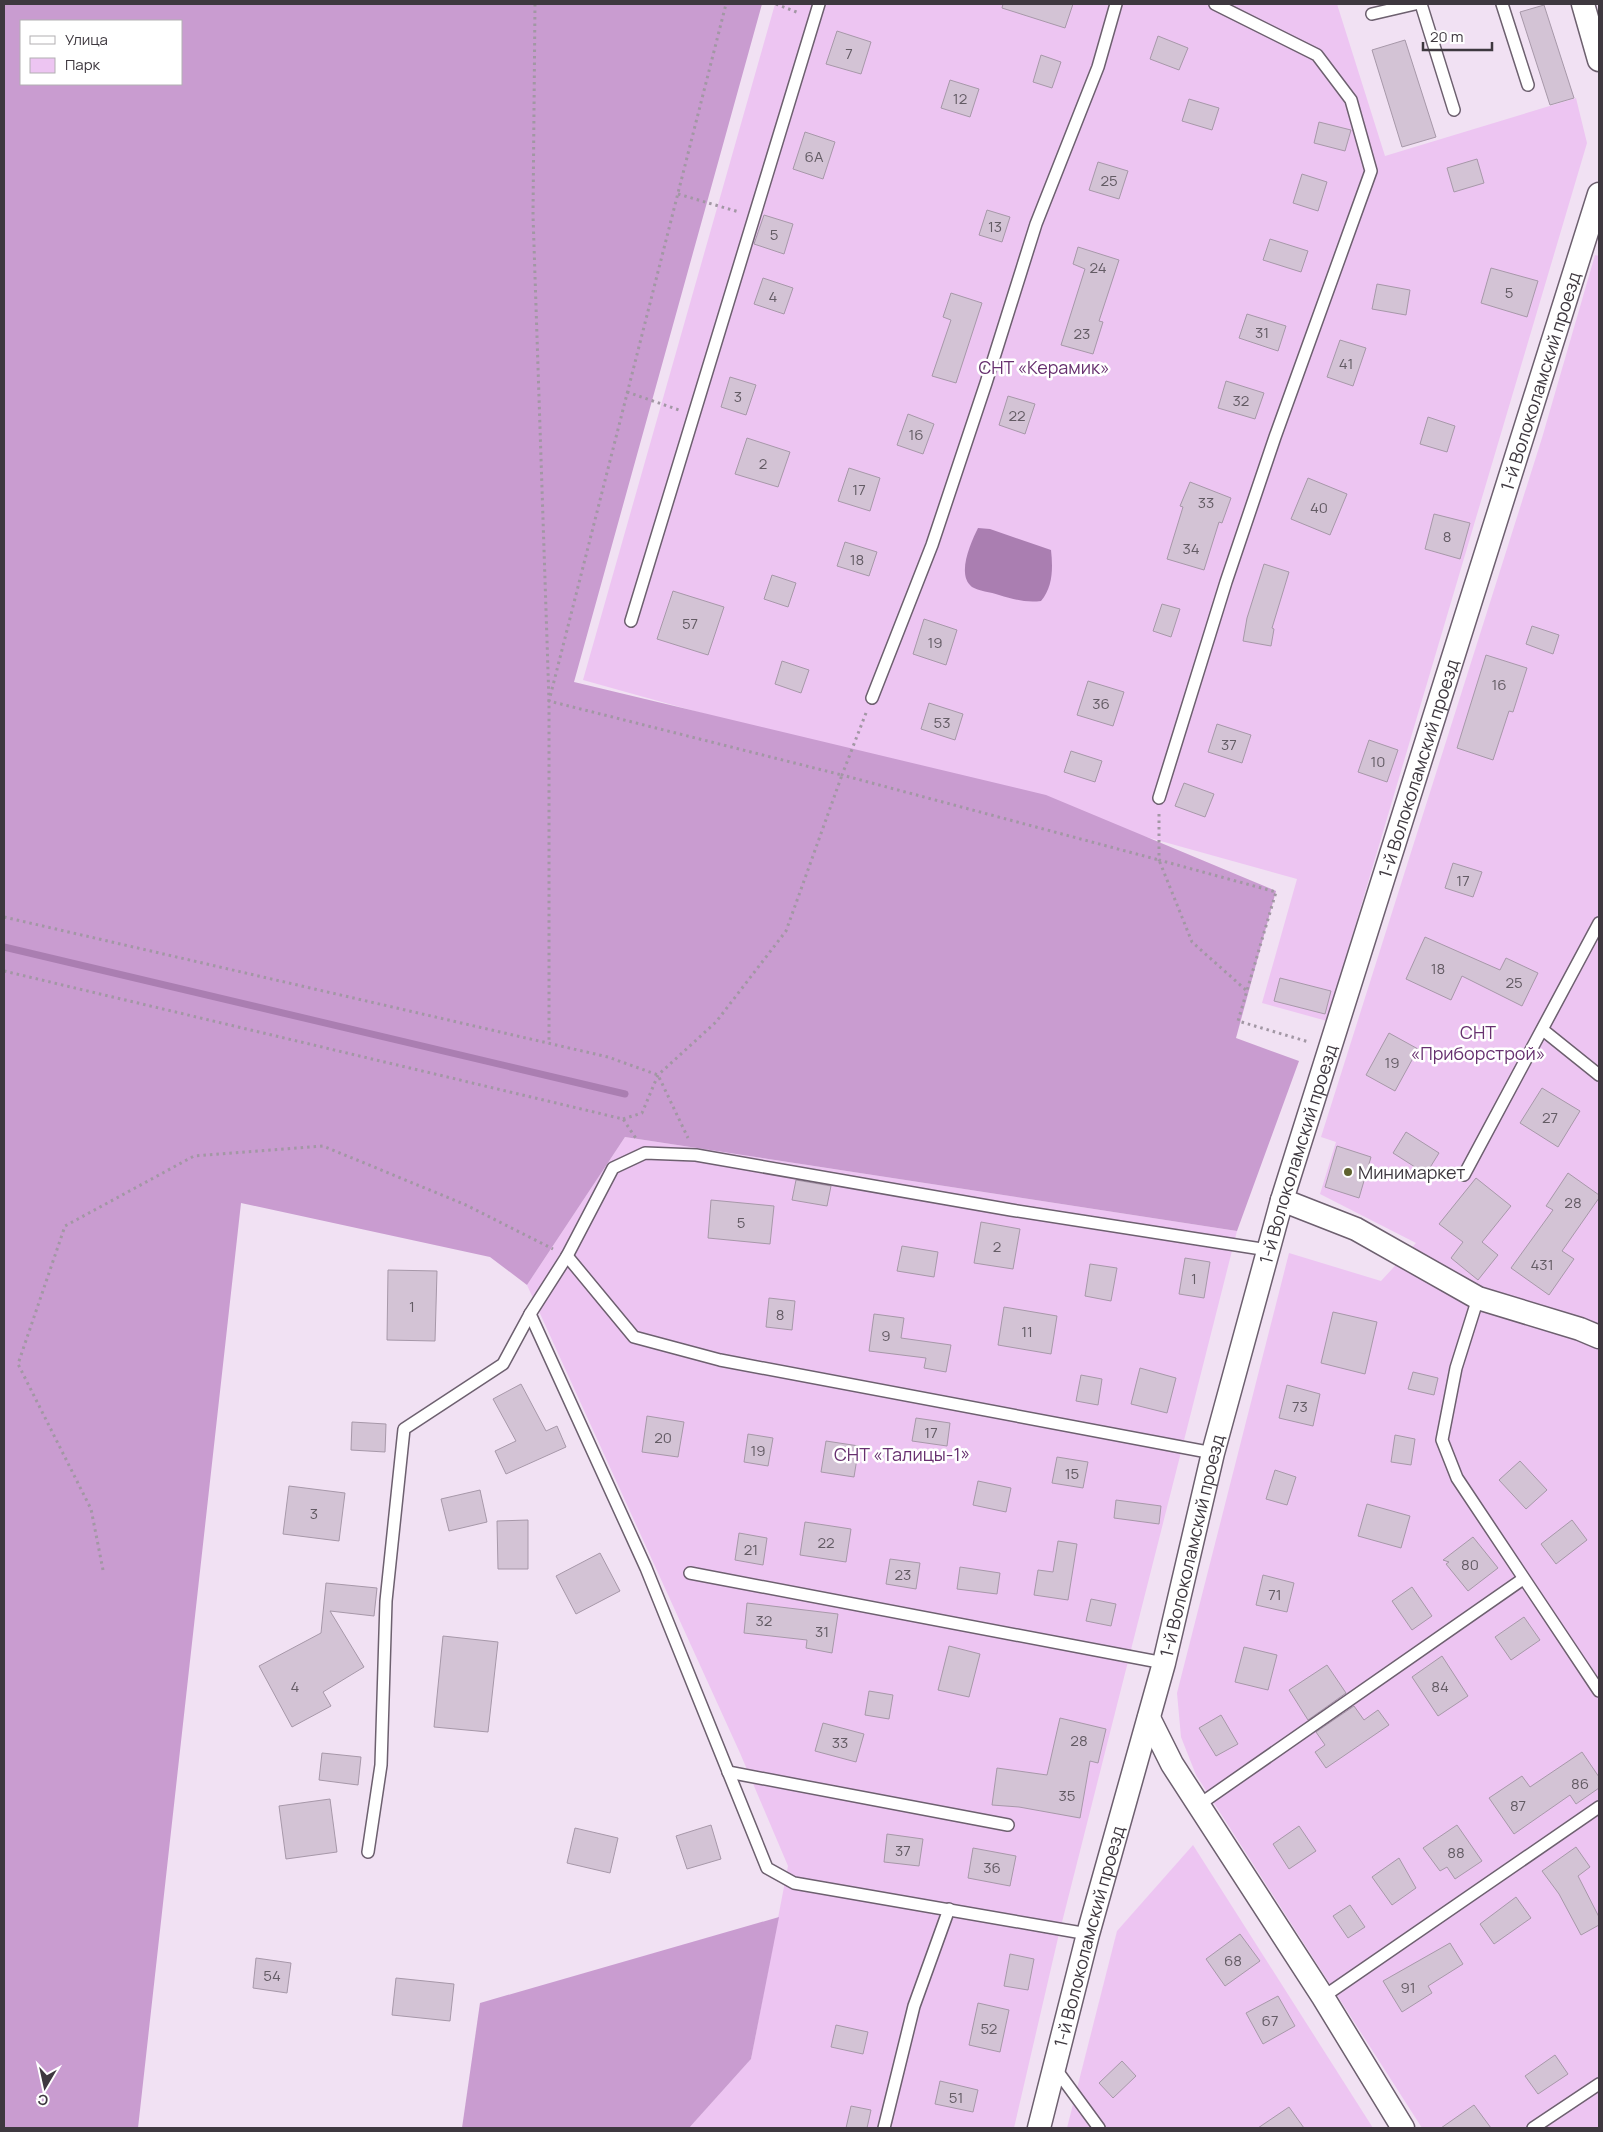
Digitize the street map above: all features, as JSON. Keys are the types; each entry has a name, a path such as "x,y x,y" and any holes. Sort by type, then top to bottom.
{"street":[{"path":"1583,4 1599,60"},
{"name":"1-й Волоколамский проезд","path":"1040,2128 1088,1934 1164,1663 1213,1453 1282,1200 1599,194"},
{"path":"1282,1200 1356,1230 1478,1298 1580,1329 1599,1337"},
{"path":"1149,1718 1172,1764 1200,1804 1403,2128"}],"lane":[{"path":"631,621 819,4"},
{"path":"872,698 932,544 986,383 1036,224 1098,68 1116,4"},
{"path":"1159,798 1226,582 1274,437 1371,170 1351,100 1317,55 1215,4"},
{"path":"1372,14 1415,4"},
{"path":"1421,4 1454,110"},
{"path":"1502,4 1528,85"},
{"path":"1464,1175 1599,923"},
{"path":"1543,1030 1599,1075"},
{"path":"368,1852 381,1765 386,1601 404,1429 503,1364 530,1314 567,1256 613,1168 645,1153 696,1155 1011,1210 1268,1250"},
{"path":"567,1256 634,1337 720,1360 1213,1453"},
{"path":"1478,1298 1456,1368 1442,1440 1457,1478 1599,1690"},
{"path":"530,1314 646,1568 767,1868 794,1882 1088,1934"},
{"path":"690,1573 1164,1663"},
{"path":"1200,1804 1523,1579"},
{"path":"728,1772 1008,1825"},
{"path":"1322,1997 1599,1807"},
{"path":"884,2128 914,2006 949,1909"},
{"path":"1055,2068 1099,2128"},
{"path":"1533,2128 1599,2084"}],"path":[{"path":"535,4 533,215 549,701 549,1044"},
{"path":"549,701 726,4"},
{"path":"776,4 814,19"},
{"path":"678,194 754,216"},
{"path":"627,392 694,415"},
{"path":"4,971 623,1119 642,1112 658,1075 716,1022 786,930 872,698"},
{"path":"549,701 842,775 1276,892 1238,1021 1331,1048"},
{"path":"1159,798 1159,860 1192,942 1247,991"},
{"path":"4,917 608,1057 658,1075 696,1155"},
{"path":"623,1119 645,1153"},
{"path":"103,1570 91,1509 18,1364 65,1226 194,1156 323,1146 466,1205 567,1256"}],"green space":[{"name":"СНТ «Керамик»","path":"775,4 1337,4 1385,156 1576,98 1587,143 1327,1021 1262,1003 1297,879 583,680"},
{"name":"СНТ «Приборстрой»","path":"1595,255 1599,256 1599,1335 1593,1344 1599,1349 1599,2128 1422,2128 1196,1775 1181,1737 1177,1693 1289,1253 1381,1281 1416,1243 1320,1194 1336,1142 1321,1137 1542,438"},
{"name":"СНТ «Талицы-1»","path":"625,1137 1237,1231 1058,1938 1014,2128 689,2128 751,2059 788,1866 740,1753 527,1285"},
{"path":"1193,1845 1373,2128 1067,2128 1117,1931"}],"shaded area":[{"path":"4,4 762,4 574,682 1046,795 1276,891 1236,1038 1299,1061 1237,1231 625,1137 527,1285 490,1257 241,1203 138,2128 4,2128"},
{"path":"978,528 990,529 1051,550 1050,583 1041,601 1019,600 972,587 967,582 965,575 966,558"},
{"path":"779,1917 751,2059 689,2128 462,2128 480,2003"}],"building":[{"path":"1003,4 1073,4 1065,28 1002,8"},
{"path":"1544,5 1574,98 1550,105 1520,12"},
{"path":"837,31 871,42 861,74 826,64"},
{"path":"1158,36 1188,48 1179,70 1150,59"},
{"path":"1405,40 1436,137 1402,147 1372,50"},
{"path":"1041,55 1061,62 1052,88 1033,82"},
{"path":"950,80 979,89 970,117 941,108"},
{"path":"1189,99 1219,108 1212,130 1182,121"},
{"path":"1319,122 1351,130 1345,151 1314,143"},
{"path":"805,132 835,142 823,179 793,169"},
{"path":"1477,159 1484,183 1454,192 1447,168"},
{"path":"1098,162 1128,171 1119,199 1089,190"},
{"path":"1302,174 1327,182 1318,211 1293,203"},
{"path":"987,210 1010,217 1002,242 979,235"},
{"path":"764,215 793,224 784,254 754,244"},
{"path":"1270,239 1308,251 1301,272 1263,260"},
{"path":"1078,247 1119,260 1099,321 1103,322 1093,354 1061,345 1085,269 1073,264"},
{"path":"1491,268 1538,281 1527,317 1481,303"},
{"path":"763,278 793,288 784,314 754,304"},
{"path":"1377,284 1410,290 1406,315 1372,309"},
{"path":"951,293 982,303 956,383 932,376 951,320 943,317"},
{"path":"1247,314 1286,326 1278,351 1239,338"},
{"path":"1340,340 1366,348 1353,386 1327,377"},
{"path":"730,377 756,385 746,415 721,407"},
{"path":"1226,381 1264,393 1255,419 1218,408"},
{"path":"1008,396 1035,404 1025,434 999,425"},
{"path":"908,414 934,424 923,454 897,445"},
{"path":"1428,417 1455,426 1447,452 1420,444"},
{"path":"747,438 790,452 778,487 735,474"},
{"path":"849,468 880,478 870,511 838,501"},
{"path":"1308,478 1347,494 1330,535 1291,519"},
{"path":"1190,482 1231,498 1222,523 1219,522 1204,570 1167,559 1183,507 1180,506"},
{"path":"1434,514 1470,523 1460,559 1425,549"},
{"path":"845,542 877,552 869,576 837,566"},
{"path":"1264,564 1289,572 1272,628 1274,629 1271,646 1243,641 1247,618"},
{"path":"772,575 796,583 788,607 764,599"},
{"path":"673,591 724,607 708,655 657,639"},
{"path":"1162,604 1180,609 1171,637 1153,631"},
{"path":"924,619 957,630 946,665 913,654"},
{"path":"1532,626 1559,635 1553,654 1526,644"},
{"path":"1486,655 1527,668 1513,712 1509,711 1493,760 1457,748"},
{"path":"782,661 809,670 801,693 775,684"},
{"path":"1088,681 1124,692 1113,726 1077,715"},
{"path":"929,703 963,714 955,740 921,729"},
{"path":"1217,724 1251,735 1242,763 1208,752"},
{"path":"1369,740 1398,750 1387,782 1358,772"},
{"path":"1071,751 1102,761 1095,782 1064,772"},
{"path":"1184,783 1214,794 1205,817 1175,806"},
{"path":"1453,863 1482,872 1473,897 1445,888"},
{"path":"1425,937 1500,970 1506,958 1538,973 1522,1006 1462,976 1451,1000 1406,979"},
{"path":"1280,978 1331,991 1325,1014 1274,1001"},
{"path":"1389,1033 1418,1049 1395,1091 1366,1075"},
{"path":"1542,1088 1580,1111 1558,1147 1520,1123"},
{"path":"1406,1132 1439,1153 1426,1174 1393,1153"},
{"name":"Минимаркет","path":"1337,1146 1371,1157 1359,1198 1325,1187"},
{"path":"1568,1173 1599,1195 1599,1198 1562,1251 1574,1259 1549,1295 1511,1268 1553,1210 1546,1206"},
{"path":"1476,1178 1511,1206 1482,1242 1498,1255 1478,1280 1451,1258 1463,1242 1439,1224"},
{"path":"796,1180 831,1186 827,1206 792,1200"},
{"path":"711,1200 774,1206 770,1244 708,1238"},
{"path":"981,1222 1020,1229 1013,1269 974,1263"},
{"path":"902,1246 938,1252 934,1277 897,1271"},
{"path":"1185,1258 1210,1262 1204,1298 1179,1294"},
{"path":"1090,1264 1117,1268 1111,1301 1085,1296"},
{"path":"388,1270 437,1271 435,1341 387,1340"},
{"path":"769,1298 795,1301 792,1330 766,1327"},
{"path":"1004,1307 1057,1316 1051,1354 998,1345"},
{"path":"1333,1312 1377,1322 1365,1374 1321,1363"},
{"path":"874,1314 904,1318 901,1338 951,1345 946,1372 924,1368 926,1358 869,1351"},
{"path":"1140,1368 1176,1378 1167,1413 1131,1404"},
{"path":"1413,1372 1438,1378 1434,1395 1408,1389"},
{"path":"1081,1375 1102,1379 1098,1405 1076,1401"},
{"path":"521,1384 546,1431 557,1426 566,1447 506,1474 495,1451 516,1441 493,1399"},
{"path":"1287,1385 1320,1394 1313,1426 1279,1418"},
{"path":"647,1416 684,1422 678,1457 642,1452"},
{"path":"916,1418 950,1423 947,1446 912,1441"},
{"path":"352,1422 386,1424 385,1452 351,1450"},
{"path":"748,1434 773,1438 768,1466 744,1462"},
{"path":"1395,1435 1415,1439 1411,1465 1391,1462"},
{"path":"826,1441 859,1446 854,1477 821,1472"},
{"path":"1057,1457 1088,1462 1083,1488 1052,1483"},
{"path":"1520,1461 1547,1490 1526,1509 1499,1480"},
{"path":"1275,1470 1296,1477 1287,1505 1266,1499"},
{"path":"978,1481 1011,1488 1006,1512 973,1505"},
{"path":"289,1486 345,1493 339,1541 283,1534"},
{"path":"480,1490 487,1522 449,1531 441,1499"},
{"path":"1116,1500 1161,1506 1159,1524 1114,1518"},
{"path":"1367,1504 1410,1516 1401,1548 1358,1536"},
{"path":"528,1520 528,1569 498,1569 497,1521"},
{"path":"1572,1520 1587,1540 1556,1564 1541,1544"},
{"path":"805,1522 851,1529 846,1562 800,1555"},
{"path":"739,1533 767,1538 763,1565 735,1560"},
{"path":"1473,1537 1498,1568 1468,1591 1446,1564 1449,1562 1443,1560"},
{"path":"1058,1541 1077,1544 1068,1600 1034,1595 1038,1570 1053,1572"},
{"path":"600,1553 620,1591 576,1614 556,1576"},
{"path":"890,1559 920,1563 916,1589 886,1584"},
{"path":"960,1567 1000,1573 997,1594 957,1589"},
{"path":"1263,1575 1294,1583 1287,1612 1256,1605"},
{"path":"326,1583 377,1588 374,1616 330,1611 364,1667 323,1692 331,1706 292,1727 259,1666 321,1633"},
{"path":"1412,1587 1432,1616 1412,1630 1392,1601"},
{"path":"1091,1599 1116,1604 1111,1626 1086,1621"},
{"path":"747,1603 838,1614 832,1653 806,1648 807,1640 744,1633"},
{"path":"1524,1617 1540,1640 1511,1660 1495,1637"},
{"path":"443,1636 498,1642 488,1732 434,1727"},
{"path":"949,1646 980,1654 969,1697 938,1690"},
{"path":"1244,1647 1277,1655 1268,1690 1235,1682"},
{"path":"1442,1656 1468,1696 1438,1716 1412,1677"},
{"path":"1327,1665 1346,1693 1308,1720 1289,1690"},
{"path":"869,1691 893,1695 889,1719 865,1715"},
{"path":"1354,1706 1364,1720 1378,1710 1389,1725 1326,1768 1315,1752 1325,1745 1316,1732"},
{"path":"1221,1715 1238,1744 1216,1756 1199,1728"},
{"path":"1060,1718 1106,1729 1098,1763 1090,1761 1080,1818 1019,1807 992,1805 997,1768 1047,1775"},
{"path":"823,1723 864,1734 856,1762 815,1751"},
{"path":"1582,1752 1599,1777 1599,1788 1576,1804 1570,1795 1514,1834 1489,1798 1522,1776 1530,1787"},
{"path":"322,1753 361,1757 358,1785 319,1780"},
{"path":"330,1799 337,1852 286,1859 279,1806"},
{"path":"711,1825 721,1859 687,1869 676,1836"},
{"path":"1457,1825 1482,1861 1455,1879 1447,1867 1440,1871 1423,1848"},
{"path":"1299,1826 1316,1851 1289,1869 1273,1844"},
{"path":"575,1828 618,1838 610,1873 567,1863"},
{"path":"887,1834 923,1839 919,1866 884,1862"},
{"path":"1576,1847 1590,1867 1578,1876 1599,1917 1599,1925 1581,1935 1559,1894 1542,1871"},
{"path":"973,1848 1016,1856 1010,1886 968,1878"},
{"path":"1399,1858 1416,1888 1392,1905 1372,1877"},
{"path":"1516,1897 1531,1918 1494,1944 1480,1924"},
{"path":"1350,1905 1365,1927 1348,1938 1333,1916"},
{"path":"1240,1934 1260,1961 1225,1986 1206,1959"},
{"path":"1450,1943 1463,1964 1428,1986 1432,1993 1402,2012 1383,1981"},
{"path":"1010,1954 1034,1959 1028,1990 1004,1986"},
{"path":"256,1958 291,1963 287,1993 253,1988"},
{"path":"396,1978 454,1984 450,2021 392,2015"},
{"path":"1278,1996 1295,2026 1263,2044 1246,2013"},
{"path":"978,2003 1009,2010 1000,2052 969,2045"},
{"path":"836,2025 868,2032 863,2054 831,2047"},
{"path":"1555,2055 1568,2074 1538,2094 1525,2076"},
{"path":"1122,2061 1136,2076 1113,2098 1099,2083"},
{"path":"940,2081 978,2090 973,2112 935,2104"},
{"path":"1474,2105 1491,2128 1441,2128"},
{"path":"851,2106 871,2110 867,2128 846,2128"},
{"path":"1289,2107 1304,2128 1258,2128"}],"waterway":[{"path":"4,947 625,1094"}],"place":[{"name":"Минимаркет","path":"1348,1172"}]}
